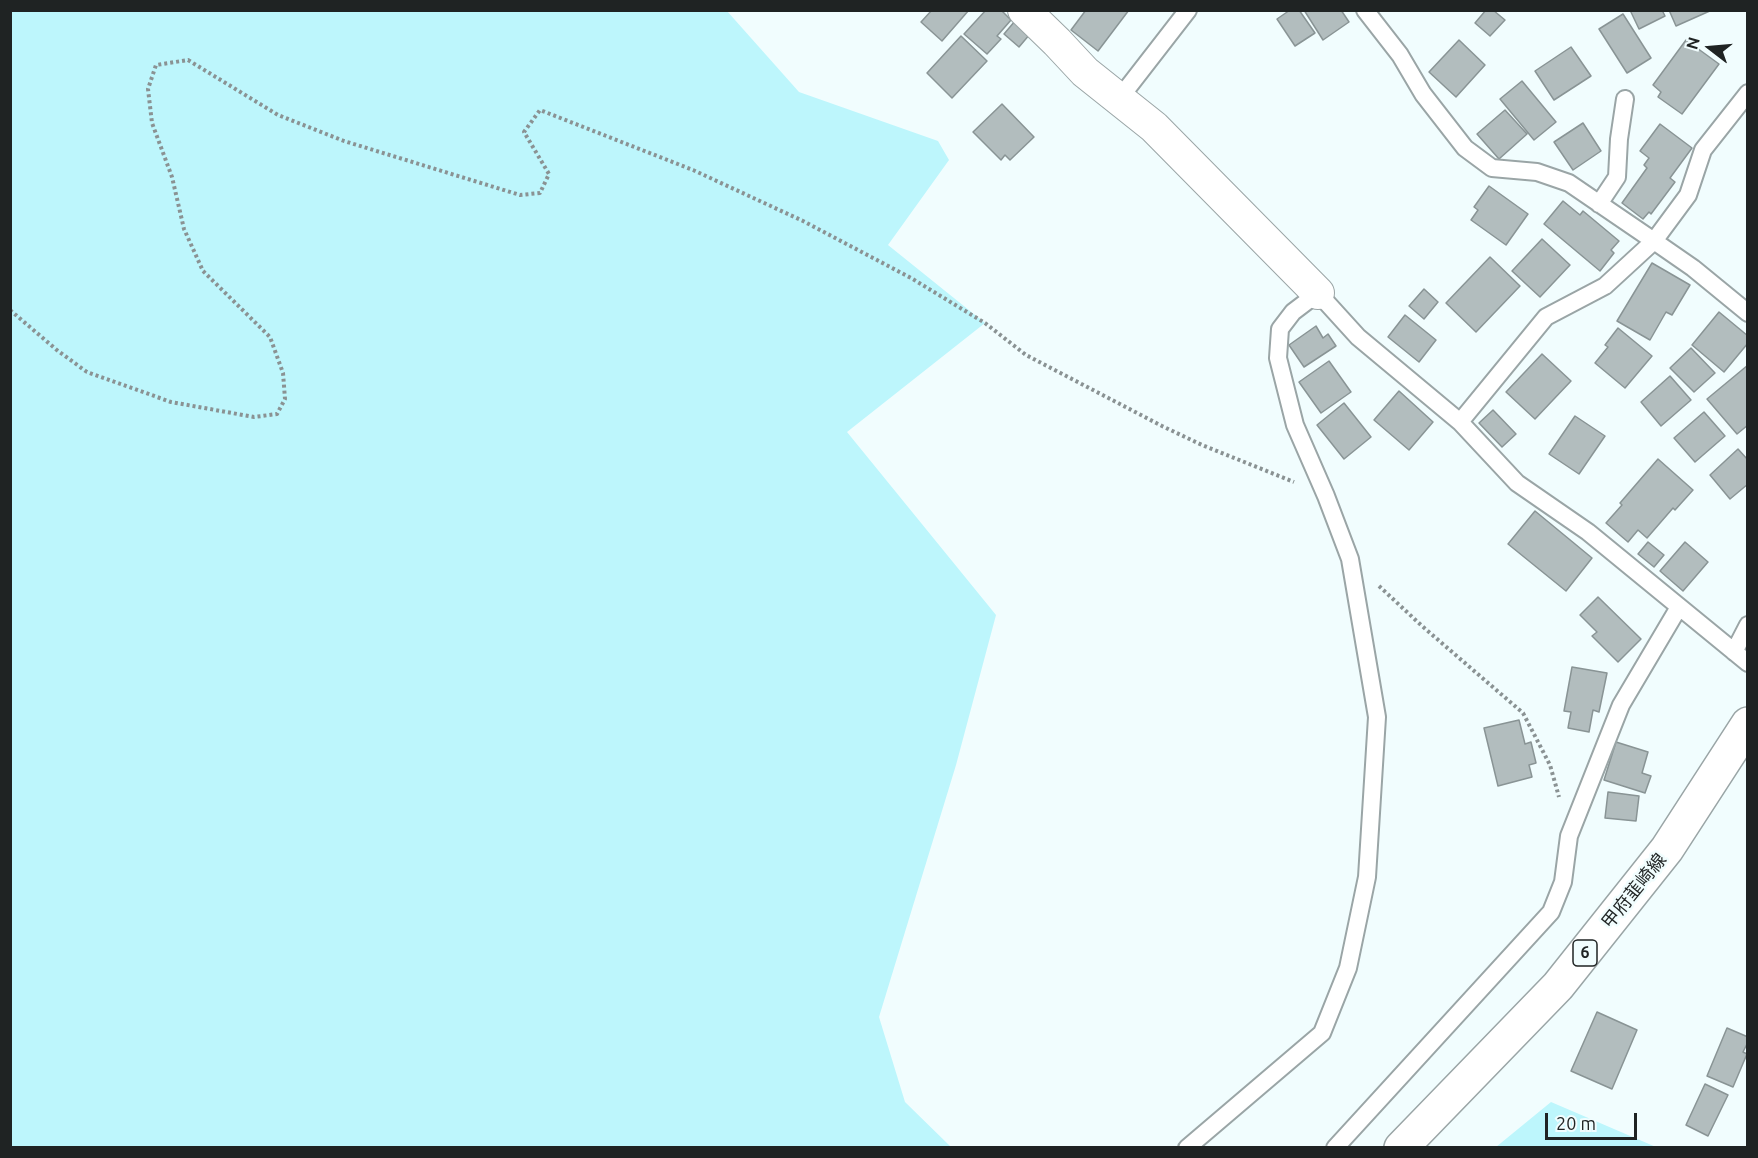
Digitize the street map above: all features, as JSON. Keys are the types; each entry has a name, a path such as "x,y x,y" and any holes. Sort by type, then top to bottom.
{"main road":[{"name":"甲府韮崎線","path":"1401,1148 1558,986 1667,849 1744,730"}],"street":[{"path":"1024,10 1085,72 1154,127 1318,293"}],"lane":[{"path":"1119,99 1188,10"},
{"path":"1365,10 1400,55 1423,94 1465,148 1492,168 1537,172 1569,183 1693,268 1748,314"},
{"path":"1460,422 1546,317 1605,286 1654,241 1688,195 1703,150 1748,93"},
{"path":"1599,204 1617,177 1619,139 1626,99"},
{"path":"1187,1148 1322,1034 1348,968 1366,877 1377,717 1350,559 1295,425 1278,358 1280,328 1293,312 1318,293 1358,337 1460,422 1516,483 1588,532 1748,663"},
{"path":"1335,1148 1551,912 1563,882 1569,836 1621,705 1679,607"},
{"path":"1734,652 1748,626"}],"path":[{"path":"10,310 58,351 87,372 171,402 254,417 277,414 285,399 283,373 270,337 203,271 184,229 172,177 152,123 148,89 156,65 188,60 278,115 344,141 520,195 540,193 549,174 524,132 540,110 693,170 803,221 911,278 985,323 1026,355 1202,445 1326,496"},
{"path":"1350,559 1422,626 1523,713 1550,765 1569,836"}],"shaded area":[{"path":"10,11 727,11 799,92 938,141 949,160 888,245 985,323 847,432 996,615 956,765 879,1017 905,1102 951,1147 11,1147"},
{"path":"1551,1102 1656,1147 1496,1147"}],"building":[{"path":"932,10 969,10 942,41 921,22"},
{"path":"986,10 1001,10 1011,20 997,36 1001,39 987,54 964,34"},
{"path":"1086,10 1129,10 1098,51 1071,30"},
{"path":"1290,10 1299,10 1315,33 1295,46 1277,19"},
{"path":"1304,10 1341,10 1349,22 1323,40"},
{"path":"1486,10 1493,10 1505,20 1490,36 1475,23"},
{"path":"1630,10 1662,10 1665,16 1639,29"},
{"path":"1669,10 1712,10 1676,26"},
{"path":"1623,14 1651,58 1627,73 1599,29"},
{"path":"1015,21 1030,34 1019,47 1004,34"},
{"path":"961,36 987,61 952,98 927,73"},
{"path":"1459,40 1485,65 1456,97 1429,72"},
{"path":"1686,40 1719,64 1682,114 1658,97 1661,92 1653,85"},
{"path":"1571,47 1591,76 1554,100 1535,71"},
{"path":"1522,81 1556,122 1534,140 1500,99"},
{"path":"1002,104 1034,137 1010,160 1005,155 1001,160 973,132"},
{"path":"1505,110 1527,134 1499,159 1477,134"},
{"path":"1583,123 1601,151 1573,170 1554,142"},
{"path":"1660,124 1692,148 1670,178 1675,182 1651,214 1649,212 1643,219 1622,203 1647,168 1644,165 1649,158 1640,151"},
{"path":"1489,186 1528,214 1506,245 1471,220 1478,210 1474,207"},
{"path":"1563,201 1580,215 1583,211 1619,241 1611,250 1614,253 1600,271 1544,224"},
{"path":"1542,239 1570,265 1540,297 1512,271"},
{"path":"1490,257 1520,286 1476,332 1446,303"},
{"path":"1652,263 1690,285 1672,315 1666,312 1650,340 1617,321"},
{"path":"1424,289 1438,302 1424,319 1409,306"},
{"path":"1719,312 1748,336 1748,343 1724,372 1692,345"},
{"path":"1405,315 1436,340 1419,362 1388,337"},
{"path":"1316,326 1323,338 1328,334 1336,346 1304,367 1289,345"},
{"path":"1618,328 1652,356 1625,388 1595,363 1608,347 1605,345"},
{"path":"1691,348 1715,373 1694,392 1670,368"},
{"path":"1542,354 1571,381 1535,419 1506,392"},
{"path":"1329,361 1351,392 1321,413 1299,382"},
{"path":"1748,365 1748,425 1737,434 1707,399"},
{"path":"1670,376 1691,400 1661,426 1641,402"},
{"path":"1399,391 1433,422 1409,450 1374,420"},
{"path":"1344,403 1371,437 1344,459 1317,425"},
{"path":"1493,410 1516,434 1502,447 1479,423"},
{"path":"1704,412 1725,436 1695,462 1674,438"},
{"path":"1575,416 1605,436 1579,474 1549,454"},
{"path":"1738,449 1748,460 1748,484 1730,499 1710,475"},
{"path":"1658,459 1693,490 1675,510 1673,508 1647,538 1638,530 1628,542 1606,523"},
{"path":"1535,511 1592,558 1566,591 1508,544"},
{"path":"1648,542 1664,555 1654,567 1638,554"},
{"path":"1685,542 1708,562 1683,591 1660,571"},
{"path":"1598,597 1641,639 1618,662 1592,636 1597,632 1580,615"},
{"path":"1572,667 1607,673 1599,712 1593,710 1589,732 1568,728 1571,712 1564,711"},
{"path":"1519,720 1525,744 1531,742 1536,763 1529,765 1532,777 1498,786 1484,728"},
{"path":"1616,742 1648,752 1642,773 1651,776 1645,793 1604,780"},
{"path":"1608,792 1639,796 1636,821 1605,818"},
{"path":"1597,1012 1637,1030 1612,1089 1571,1071"},
{"path":"1727,1028 1748,1037 1743,1052 1747,1054 1733,1087 1707,1076"},
{"path":"1705,1084 1728,1095 1708,1136 1686,1125"}]}
